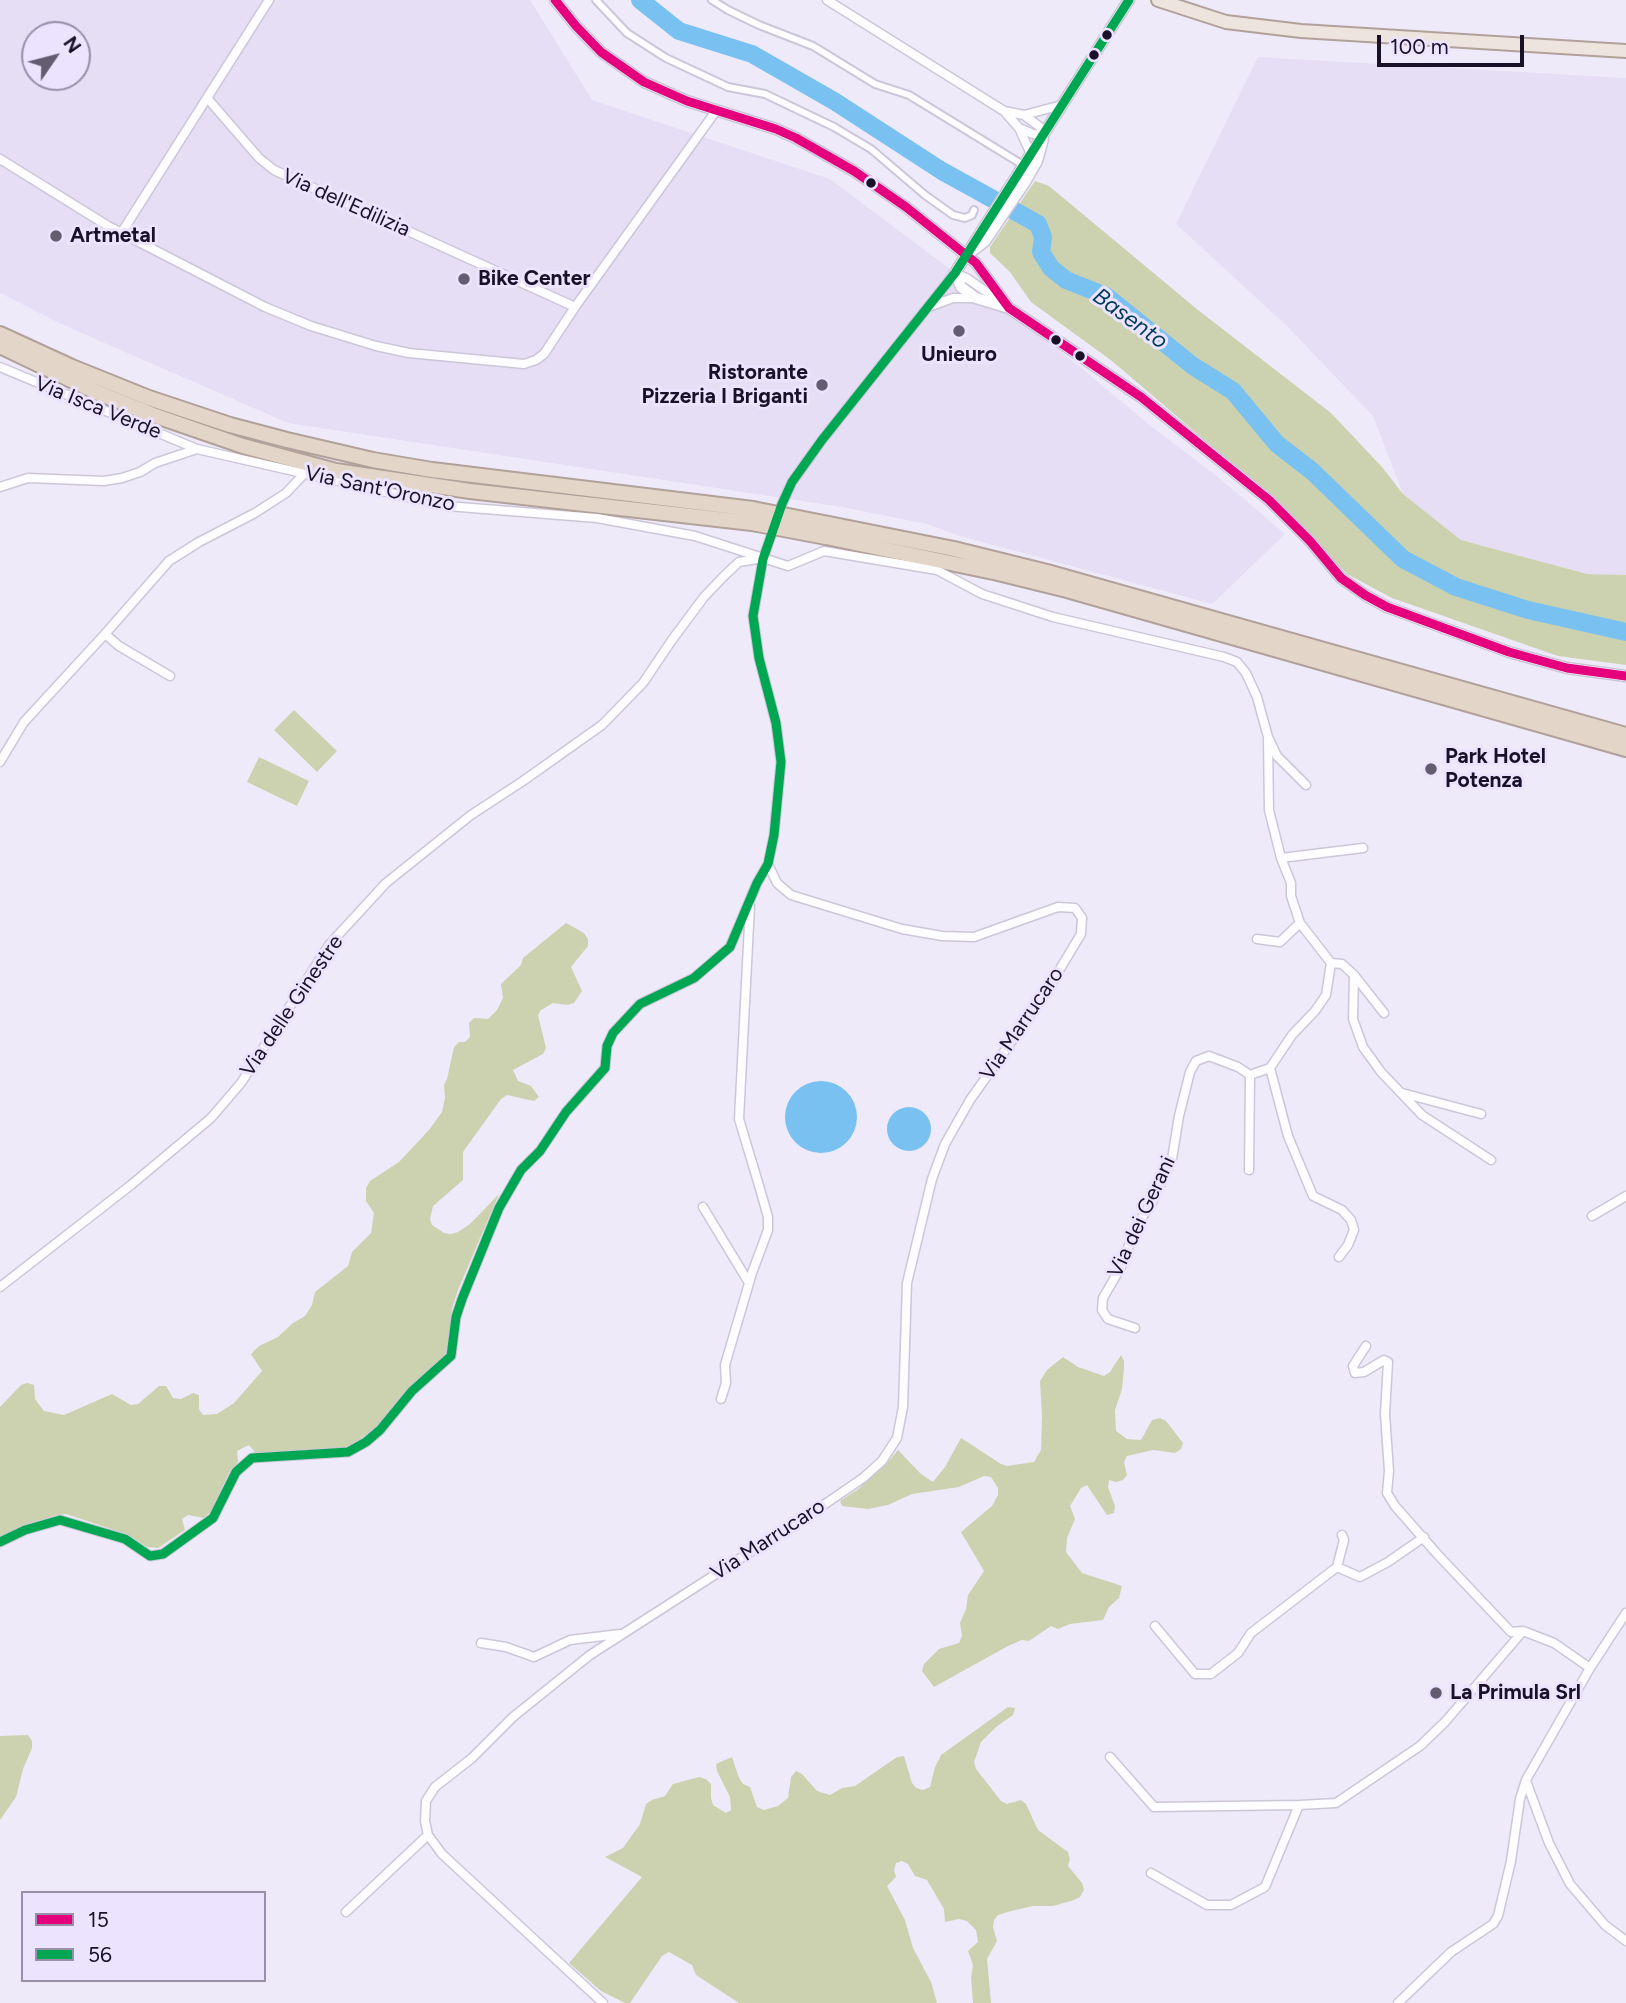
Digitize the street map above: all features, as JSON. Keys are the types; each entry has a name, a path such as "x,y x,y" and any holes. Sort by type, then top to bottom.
{"highway":[{"path":"0,334 149,398 230,425 287,440 373,460 432,470 752,516 828,531 1067,590 1626,749"},
{"path":"0,346 96,392 153,415 243,446 335,471 470,491 752,516"},
{"path":"828,531 954,549 1047,572 1626,735"}],"main road":[{"path":"1158,0 1174,2 1226,22 1301,31 1626,51"}],"street":[{"path":"122,232 270,0"},
{"path":"555,0 587,39 615,63 658,89 716,111 776,129 824,153 880,188 976,262 1009,308"},
{"path":"596,0 627,33 666,58 728,87 765,94 834,127 871,149 953,215 965,218 972,215 974,210"},
{"path":"712,0 749,20 822,50 875,84 909,95 1023,164"},
{"path":"827,0 1004,111 1019,128 1030,152"},
{"path":"1021,179 1023,164 1030,152 1044,135 1129,0"},
{"name":"Via dell'Edilizia","path":"208,99 259,158 274,170 575,307"},
{"path":"1024,115 1062,105"},
{"path":"0,159 122,232 265,307 311,326 376,346 421,355 524,363 536,360 544,354 716,111"},
{"path":"0,1542 60,1520 125,1539 150,1556 163,1554 213,1518 236,1472 252,1458 348,1452 373,1436 412,1391 451,1356 456,1317 481,1247 521,1170 540,1151 566,1112 605,1068 607,1046 613,1033 640,1004 694,978 730,947 768,864 774,835 781,762 776,723 759,658 754,616 763,559 792,482 822,440 955,273 1021,179 1037,161 1044,135 1035,122 1024,115 1004,111"},
{"path":"1019,128 1032,134 1044,135"},
{"path":"955,273 961,287 976,298"},
{"path":"955,273 968,279 1141,397 1269,500 1310,541 1341,578 1365,595 1387,607 1509,652 1567,668 1626,676"},
{"path":"928,307 953,298 976,298 1009,308"},
{"name":"Via Isca Verde","path":"0,367 197,449"},
{"path":"0,486 28,478 104,481 122,478 197,449"},
{"name":"Via Sant'Oronzo","path":"197,449 447,506 597,518 672,531 763,559"},
{"path":"0,762 24,722 169,561 255,513 286,493 304,474"},
{"path":"763,559 788,566 824,551 937,570 982,594 1052,617 1237,662 1247,673 1277,756 1306,785"},
{"name":"Via delle Ginestre","path":"0,1287 131,1185 211,1118 241,1083 330,944 386,883 471,815 602,725 643,683 672,639 724,576 739,562 763,559"},
{"path":"105,634 119,646 170,676"},
{"path":"1249,1170 1250,1075 1270,1068 1292,1035 1315,1011 1326,995 1331,963 1300,923 1291,896 1291,883 1281,858 1269,810 1268,737"},
{"path":"1281,858 1363,848"},
{"name":"Via Marrucaro","path":"428,1835 425,1821 426,1801 435,1787 488,1744 513,1717 590,1655 863,1478 882,1461 897,1438 903,1407 907,1283 932,1179 970,1100 1045,995 1082,934 1082,918 1075,908 1058,907 974,937 942,936 902,929 791,895 778,883 768,864"},
{"path":"721,1399 726,1383 725,1365 768,1230 768,1217 739,1119 751,900"},
{"path":"1258,939 1280,942 1300,923"},
{"path":"1331,963 1342,964 1354,975 1384,1013"},
{"path":"1354,975 1353,1019 1363,1047 1381,1072 1422,1115 1492,1160"},
{"name":"Via dei Gerani","path":"1135,1328 1108,1319 1102,1310 1103,1298 1121,1267 1136,1226 1152,1203 1172,1159 1176,1130 1196,1061 1209,1056 1238,1067 1250,1075"},
{"path":"1270,1068 1288,1136 1313,1196 1342,1210 1351,1220 1354,1230 1339,1257"},
{"path":"1402,1093 1481,1114"},
{"path":"1592,1216 1626,1196"},
{"path":"702,1207 749,1283"},
{"path":"1366,1346 1353,1366 1355,1373 1364,1372 1384,1360 1388,1362 1385,1414 1389,1472 1387,1493 1395,1506 1511,1632 1523,1631 1555,1643 1590,1668"},
{"path":"1155,1626 1195,1674 1211,1674 1238,1653 1251,1633 1337,1567 1344,1540 1342,1535"},
{"path":"1337,1567 1360,1577 1388,1562 1424,1537"},
{"path":"1398,2003 1451,1952 1493,1923 1498,1916 1526,1780 1590,1668 1626,1613"},
{"path":"1110,1758 1154,1807 1336,1803 1420,1746 1446,1722 1523,1631"},
{"name":"Via Marrucaro","path":"481,1643 506,1647 534,1657 570,1640 622,1634"},
{"path":"1526,1780 1549,1843 1570,1884 1605,1925 1626,1941"},
{"path":"1151,1873 1207,1905 1231,1905 1265,1887 1299,1805"},
{"path":"346,1912 428,1835 442,1854 604,2003"}],"shaded area":[{"path":"0,0 530,0 592,100 830,179 1079,366 1285,534 1212,604 960,536 927,524 842,507 288,423 61,324 0,293"},
{"path":"1258,57 1626,78 1626,575 1587,574 1461,540 1403,494 1373,416 1287,326 1176,224"}],"green space":[{"path":"1035,181 1049,186 1198,310 1331,413 1382,467 1403,494 1461,540 1587,574 1626,575 1626,665 1558,656 1392,598 1347,574 1288,511 1112,361 1031,302 1010,272 990,253 990,247"},
{"path":"294,710 337,751 317,772 274,730"},
{"path":"259,757 309,781 297,806 247,782"},
{"path":"566,923 584,933 588,939 588,946 571,967 582,991 574,1003 553,1003 541,1010 538,1015 546,1048 543,1054 513,1070 518,1081 531,1086 539,1097 534,1101 507,1095 501,1099 463,1152 463,1180 433,1206 430,1219 432,1225 451,1234 470,1224 499,1194 458,1290 452,1309 445,1357 437,1368 414,1384 376,1427 344,1448 306,1453 256,1454 249,1445 237,1451 238,1462 229,1473 211,1511 204,1518 188,1515 182,1519 185,1530 158,1548 147,1547 126,1534 66,1514 53,1516 0,1538 0,1407 21,1385 27,1383 34,1385 35,1399 44,1411 64,1415 112,1394 131,1405 138,1404 159,1386 166,1386 173,1398 181,1399 193,1393 199,1395 199,1409 203,1415 217,1414 234,1403 262,1371 251,1354 305,1316 312,1305 315,1292 348,1266 352,1252 371,1233 374,1213 366,1201 366,1188 370,1181 399,1162 442,1112 444,1085 454,1047 470,1037 469,1023 474,1018 488,1019 497,1010 503,998 501,984 521,965 523,958"},
{"path":"1121,1355 1124,1368 1122,1389 1115,1410 1116,1431 1127,1439 1141,1440 1152,1420 1160,1418 1166,1421 1183,1443 1181,1449 1175,1453 1153,1450 1127,1456 1124,1462 1127,1475 1116,1482 1109,1480 1114,1513 1107,1515 1087,1485 1081,1488 1070,1506 1075,1519 1067,1538 1066,1552 1082,1573 1122,1586 1119,1598 1109,1607 1103,1620 1070,1624 1058,1629 1051,1626 1029,1641 1022,1640 1008,1646 934,1687 922,1671 924,1664 939,1649 959,1643 962,1636 960,1623 968,1595 984,1571 961,1532 992,1506 998,1495 998,1488 991,1477 984,1476 959,1487 912,1494 888,1505 868,1509 842,1506 840,1501 857,1490 898,1450 921,1474 933,1482 961,1438 1007,1466 1034,1462 1041,1450 1040,1381 1047,1370 1063,1357 1078,1367 1104,1376 1110,1372"},
{"path":"1008,1707 1015,1708 1013,1715 981,1742 974,1762 976,1769 1001,1801 1007,1804 1021,1800 1026,1804 1038,1830 1068,1852 1068,1866 1082,1883 1084,1890 1080,1897 1074,1900 998,1915 993,1927 997,1941 987,1959 991,2003 973,2003 973,1965 968,1951 978,1942 976,1930 967,1921 959,1919 945,1922 944,1909 927,1880 915,1876 908,1864 902,1861 896,1863 896,1877 887,1886 905,1920 913,1948 931,1982 937,2003 739,2003 696,1975 692,1965 669,1952 662,1956 630,2003 625,2003 601,1991 569,1963 642,1877 605,1857 623,1848 640,1824 646,1804 665,1796 673,1784 699,1777 706,1779 711,1784 713,1805 726,1813 731,1810 730,1797 716,1764 732,1757 739,1778 743,1784 750,1787 757,1807 764,1810 778,1806 788,1798 791,1777 796,1771 817,1791 830,1795 842,1788 855,1786 897,1757 904,1756 912,1783 923,1790 930,1787 941,1755"},
{"path":"28,1735 32,1748 16,1797 0,1820 0,1736"}],"water":[{"path":"814,1081 828,1081 847,1091 857,1110 857,1124 847,1143 828,1153 814,1153 795,1143 785,1124 785,1110 795,1091"},
{"path":"909,1107 924,1114 931,1129 924,1144 909,1151 894,1144 887,1129 894,1114"}],"waterway":[{"name":"Basento","path":"640,0 679,31 752,54 834,101 942,171 1038,224 1043,237 1041,252 1051,268 1066,280 1106,296 1193,366 1233,391 1277,444 1312,471 1403,559 1456,587 1528,610 1626,632"}],"transit line":[{"name":"15","path":"555,0 601,52 644,82 687,101 796,138 854,171 906,207 976,263 1009,308 1141,397 1269,500 1310,541 1341,578 1365,595 1387,607 1509,652 1567,668 1626,676"},
{"name":"56","path":"0,1542 25,1530 60,1520 125,1539 150,1556 163,1554 213,1518 236,1472 252,1458 348,1452 380,1430 412,1391 451,1356 456,1317 462,1299 499,1208 521,1170 540,1151 566,1112 605,1068 607,1046 613,1033 640,1004 694,978 730,947 768,864 774,835 781,762 776,723 759,658 753,616 763,559 792,482 822,440 955,273 1129,0"}],"place":[{"name":"Artmetal","path":"56,236"},
{"name":"Bike Center","path":"464,279"},
{"name":"Unieuro","path":"959,331"},
{"name":"Ristorante Pizzeria I Briganti","path":"822,385"},
{"name":"Park Hotel Potenza","path":"1431,769"},
{"name":"La Primula Srl","path":"1436,1693"}]}
